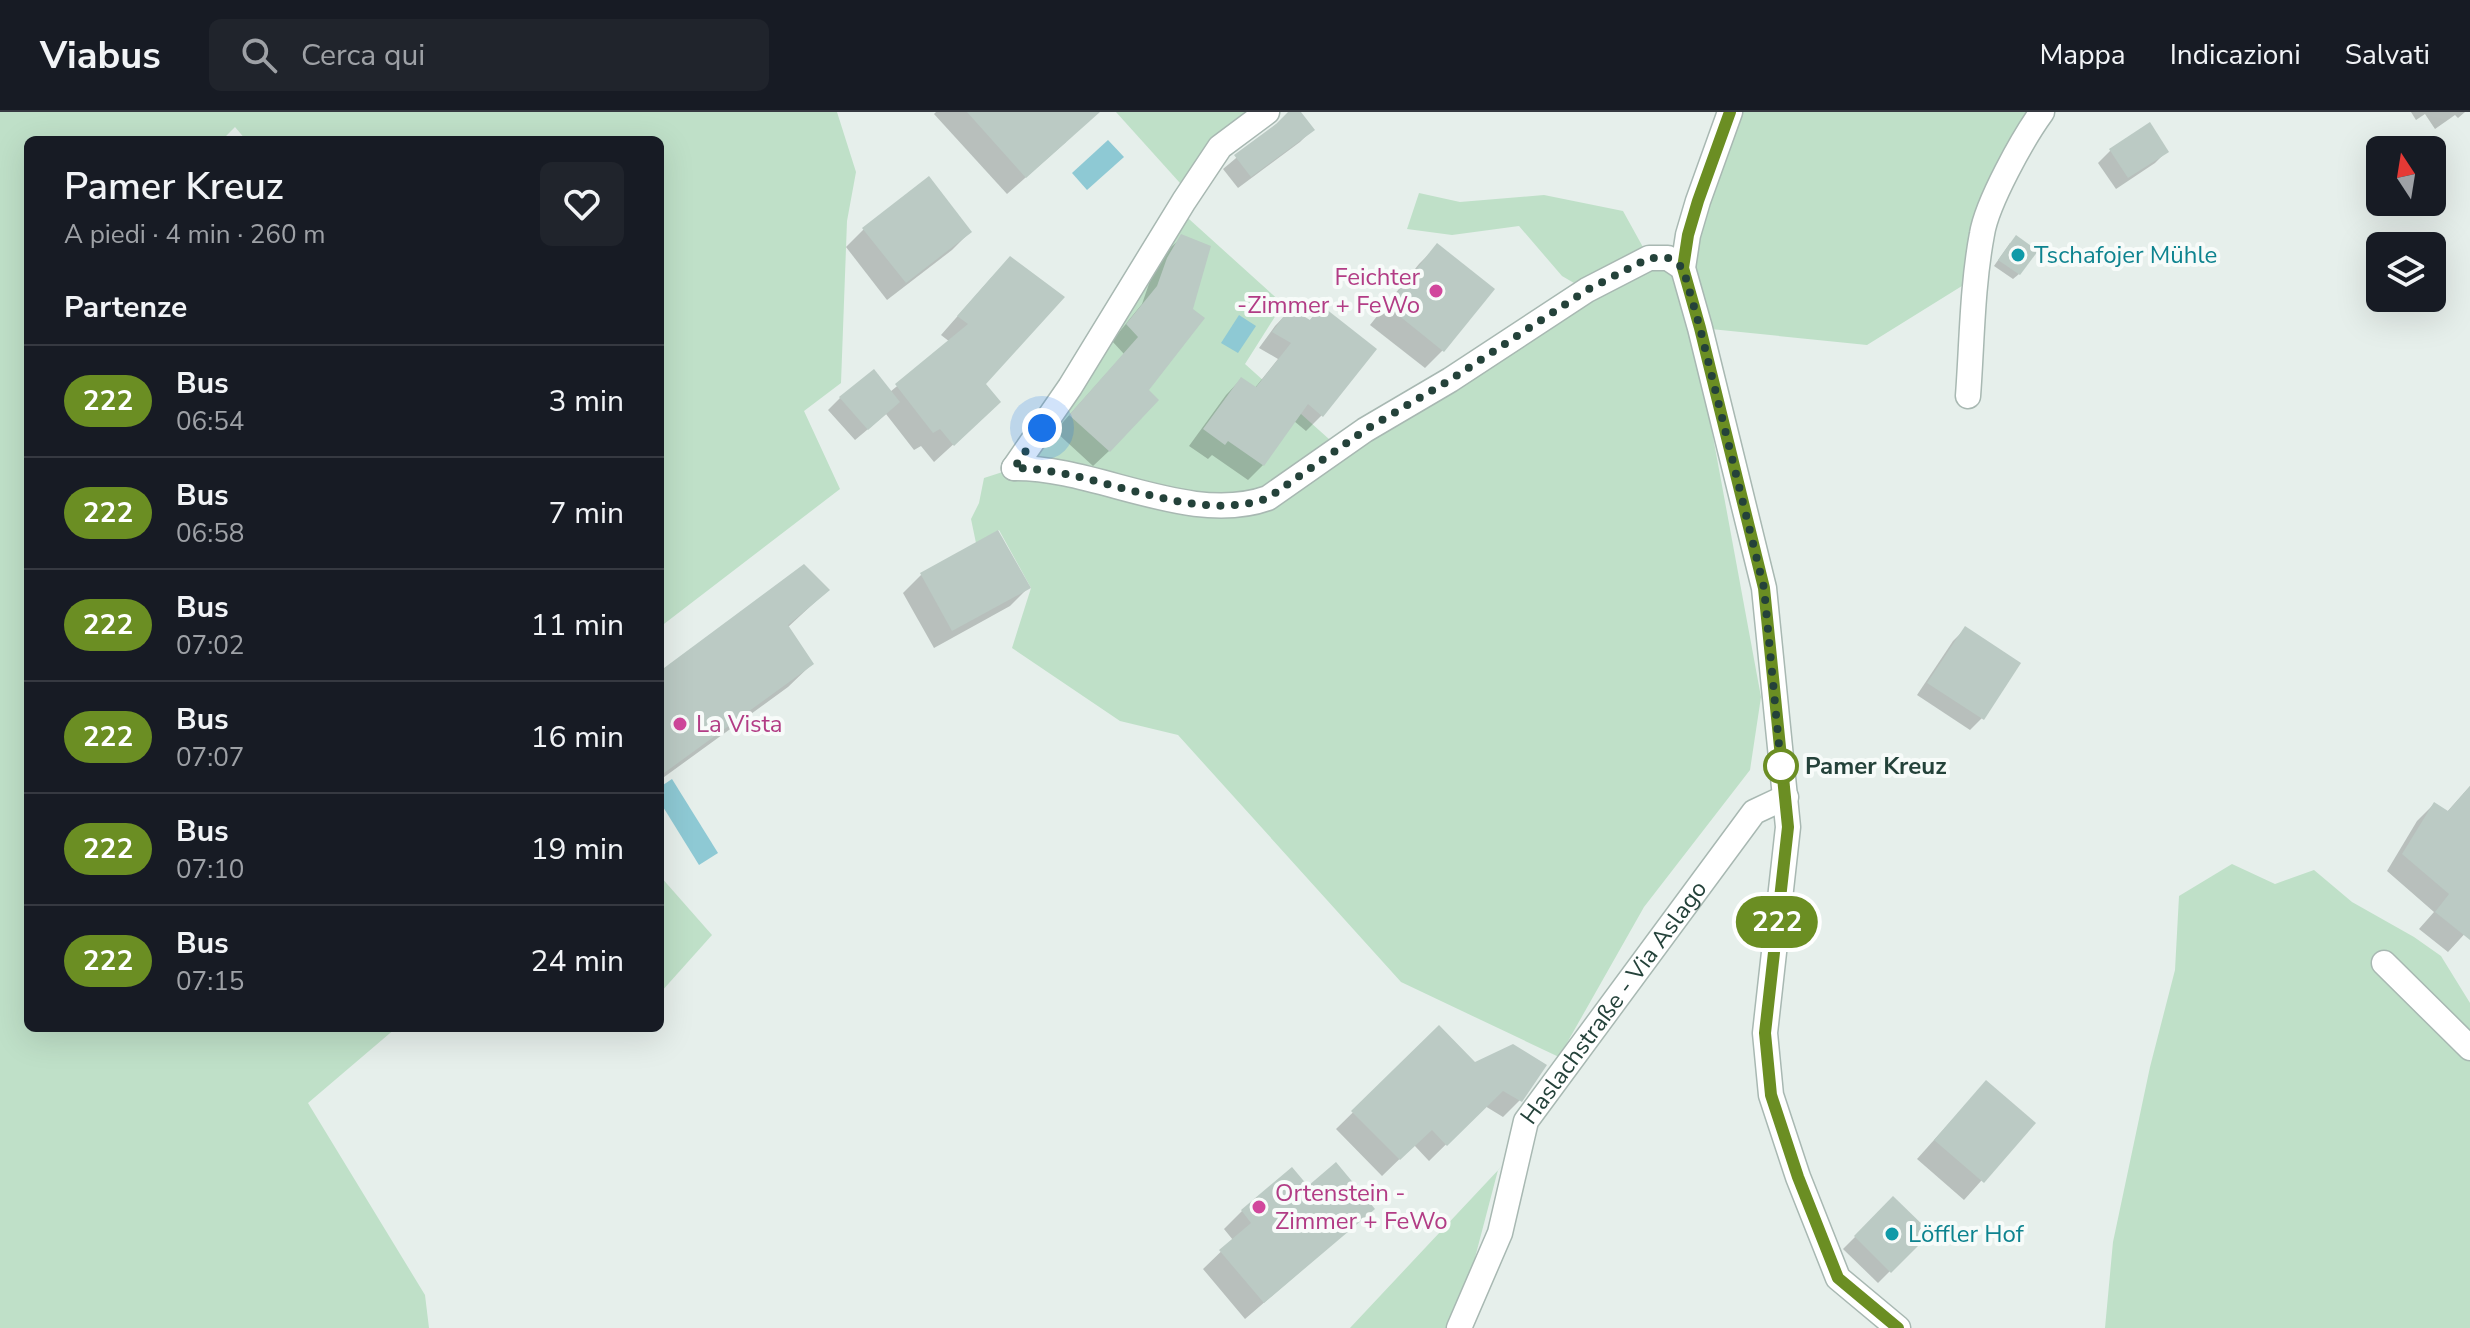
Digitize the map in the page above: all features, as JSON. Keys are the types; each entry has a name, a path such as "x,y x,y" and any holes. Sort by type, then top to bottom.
{"street":[{"path":"1267,112 1220,147 1070,387 1014,468 1062,472 1204,506 1252,504 1268,498 1365,430 1450,380 1587,290 1649,258 1668,258 1683,268"},
{"path":"1730,112 1698,201 1683,268 1764,588 1788,827 1765,1033 1771,1095 1798,1177 1838,1278 1898,1328"},
{"path":"1968,396 1982,232 1998,193 2042,112"},
{"name":"Haslachstraße - Via Aslago","path":"1459,1328 1500,1233 1526,1121 1754,812 1786,797"},
{"path":"2384,963 2470,1048"}],"green space":[{"path":"0,112 837,112 856,172 847,221 841,383 804,411 840,489 664,624 664,136 243,136 235,127 226,136 24,136 24,1032 391,1032 308,1103 425,1295 429,1328 0,1328"},
{"path":"1116,112 1267,112 1189,193"},
{"path":"1730,112 2042,112 2033,124 1978,276 1867,345 1701,328 1695,339 1761,697 1750,770 1644,907 1559,1057 1401,982 1178,735 1120,721 1012,648 1031,588 999,530 976,543 971,519 979,503 984,478 1015,468 1179,210 1283,304 1245,364 1339,448 1586,290 1562,276 1519,226 1452,235 1407,229 1419,193 1460,202 1544,195 1623,211 1649,258 1683,268"},
{"path":"2232,864 2275,884 2314,870 2352,902 2441,956 2470,1003 2470,1328 2105,1328 2113,1242 2150,1067 2175,970 2179,896"},
{"path":"664,881 712,935 664,989"},
{"path":"1498,1170 1471,1273 1447,1328 1350,1328"}],"water":[{"path":"1108,140 1124,157 1087,190 1072,173"},
{"path":"1239,315 1256,326 1238,353 1221,343"},
{"path":"672,779 718,853 699,865 664,808 664,784"}],"building":[{"path":"967,112 1100,112 1026,178"},
{"path":"1288,112 1301,112 1315,130 1251,177 1234,155"},
{"path":"2150,122 2169,152 2128,178 2109,149"},
{"path":"929,176 972,232 906,283 862,228"},
{"path":"1181,234 1211,246 1193,309 1205,318 1149,390 1159,400 1110,452 1069,415 1138,337 1126,324 1157,286 1167,258"},
{"name":"Tschafojer Mühle","path":"2016,235 2038,251 2020,275 1998,260"},
{"path":"1437,243 1495,289 1444,352 1387,306"},
{"path":"1010,256 1065,297 986,384 1001,402 954,446 940,429 933,433 895,384 968,324 957,316"},
{"path":"1321,305 1377,349 1323,417 1308,404 1264,466 1228,441 1225,445 1203,429 1241,377 1256,387 1291,343 1272,332 1290,308 1310,320"},
{"path":"874,369 900,402 868,430 839,397"},
{"path":"998,530 1031,588 952,631 920,573"},
{"path":"804,564 830,590 788,625 814,664 664,773 664,668"},
{"path":"1965,626 2021,663 1984,720 1927,683"},
{"path":"2470,786 2470,940 2435,912 2449,894 2402,854 2434,802 2448,811"},
{"path":"1439,1025 1475,1062 1513,1044 1547,1065 1522,1102 1503,1091 1447,1146 1432,1130 1400,1160 1351,1111"},
{"path":"1986,1080 2036,1123 1984,1183 1934,1140"},
{"path":"1336,1162 1375,1209 1264,1303 1219,1250 1251,1223 1241,1210 1292,1167 1308,1186"},
{"name":"Löffler Hof","path":"1893,1196 1931,1233 1891,1273 1854,1236"}],"bus line":[{"name":"222","path":"1730,112 1698,201 1683,268 1764,588 1788,827 1765,1033 1771,1095 1818,1232 1838,1278 1898,1328"}],"place":[{"name":"Tschafojer Mühle","path":"2018,255"},
{"name":"Feichter -Zimmer + FeWo","path":"1436,291"},
{"name":"La Vista","path":"680,724"},
{"name":"Pamer Kreuz","path":"1781,766"},
{"name":"Ortenstein - Zimmer + FeWo","path":"1259,1207"},
{"name":"Löffler Hof","path":"1892,1234"}],"route":[{"path":"1042,428 1014,468 1062,472 1204,506 1252,504 1268,498 1365,430 1450,380 1587,290 1649,258 1668,258 1683,268 1764,588 1781,766"}]}
